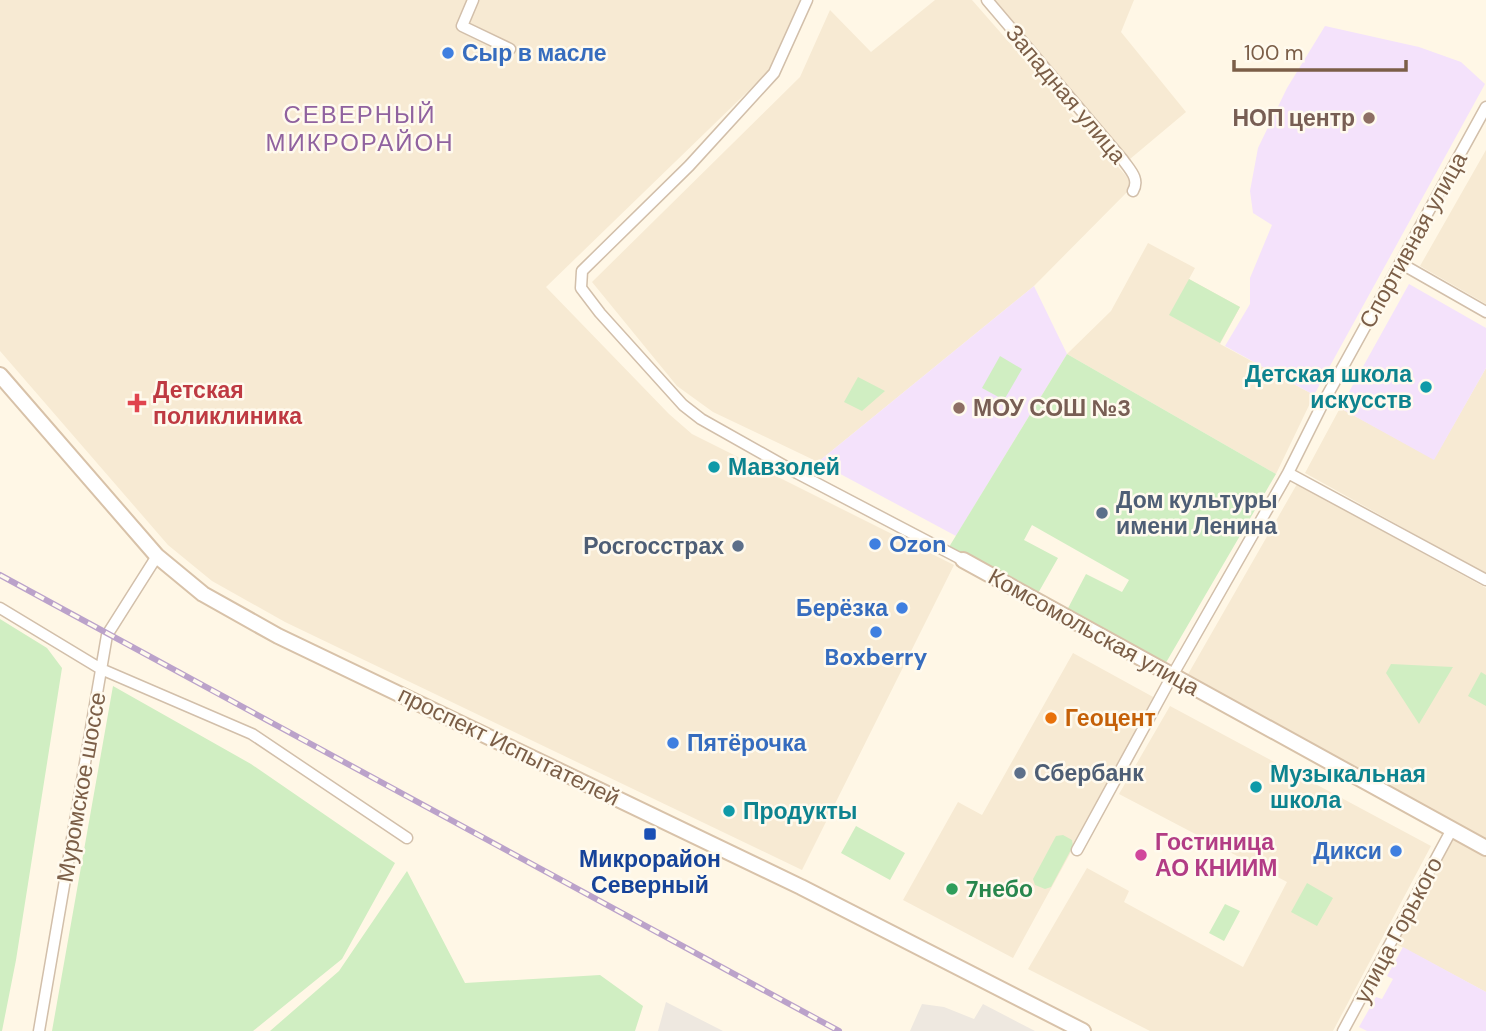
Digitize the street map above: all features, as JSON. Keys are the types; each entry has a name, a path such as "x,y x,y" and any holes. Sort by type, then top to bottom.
{"main road":[{"name":"проспект Испытателей","path":"0,375 157,556 203,594 278,636 789,881 1083,1031"},
{"name":"Комсомольская улица","path":"963,560 1486,848"}],"street":[{"path":"473,0 462,26 510,49"},
{"name":"Комсомольская улица","path":"807,0 774,73 689,166 582,271 581,288 682,405 701,419 963,560"},
{"name":"Западная улица","path":"987,0 1123,160 1136,178 1133,191"},
{"name":"Спортивная улица","path":"1077,850 1288,472 1323,403 1486,107"},
{"path":"1400,263 1486,312"},
{"path":"1288,472 1486,580"},
{"name":"Муромское шоссе","path":"39,1031 107,635 157,556"},
{"path":"0,608 101,669 251,734 407,838"},
{"name":"улица Горького","path":"1343,1031 1452,829"}],"shaded area":[{"path":"0,0 800,0 770,70 546,287 669,414 692,434 954,565 802,870 285,622 212,581 168,545 0,351"},
{"path":"935,0 972,0 1134,185 1034,286 818,462 713,412 677,386 592,282 800,77 830,10 871,52"},
{"path":"990,0 1134,0 1121,32 1186,112 1130,159"},
{"path":"1325,26 1419,47 1461,62 1485,84 1314,395 1225,346 1250,304 1250,278 1272,225 1253,213 1250,191 1258,148 1287,88"},
{"path":"1486,150 1486,304 1420,266"},
{"path":"1148,243 1195,268 1189,279 1240,307 1220,344 1314,395 1276,474 1067,354 1111,311"},
{"path":"1409,284 1486,328 1486,368 1434,460 1340,408"},
{"name":"МОУ СОШ №3","path":"1034,286 1067,354 956,536 818,462"},
{"path":"1486,368 1486,574 1305,473 1340,408 1434,459"},
{"path":"1297,484 1486,588 1486,841 1187,676"},
{"path":"1073,653 1155,698 1013,958 903,900 958,802 982,815"},
{"path":"1170,706 1431,846 1333,1031 1150,1031 1028,969 1087,868 1129,891 1124,902 1243,967 1287,882 1119,794"},
{"path":"1453,836 1486,854 1486,992 1396,944"},
{"path":"1403,947 1486,992 1486,1031 1367,1031 1359,1027 1376,997 1382,999 1393,979 1387,976"},
{"path":"666,1002 723,1031 658,1031"},
{"path":"922,1004 944,1007 974,1019 983,1004 1035,1031 910,1031"}],"green space":[{"path":"1189,279 1240,307 1220,343 1169,315"},
{"path":"1067,354 1276,474 1164,666 1066,612 1086,574 1122,592 1129,580 1032,525 1024,540 1058,558 1037,595 949,547"},
{"path":"1000,356 1022,369 1004,400 982,388"},
{"path":"858,377 885,391 862,411 844,402"},
{"path":"0,619 47,648 62,668 16,960 2,1031 0,1031"},
{"path":"1391,664 1453,667 1419,724 1386,673"},
{"path":"1481,672 1486,675 1486,706 1468,696"},
{"path":"113,686 251,764 395,863 342,959 253,1031 52,1031"},
{"path":"856,826 905,853 890,880 841,853"},
{"path":"1063,835 1072,840 1073,846 1051,887 1045,889 1035,885 1033,879 1056,836"},
{"path":"407,871 465,983 600,975 643,1006 635,1031 270,1031 339,971"},
{"path":"1307,883 1333,898 1317,926 1291,912"},
{"path":"1225,904 1240,911 1224,941 1209,933"}],"railway":[{"path":"0,575 839,1031"}],"place":[{"name":"Сыр в масле","path":"448,53"},
{"name":"НОП центр","path":"1369,118"},
{"name":"Детская школа искусств","path":"1426,387"},
{"name":"Детская поликлиника","path":"137,403"},
{"name":"МОУ СОШ №3","path":"959,408"},
{"name":"Мавзолей","path":"714,467"},
{"name":"Дом культуры имени Ленина","path":"1102,513"},
{"name":"Ozon","path":"875,544"},
{"name":"Росгосстрах","path":"738,546"},
{"name":"Берёзка","path":"902,608"},
{"name":"Boxberry","path":"876,632"},
{"name":"Геоцент","path":"1051,718"},
{"name":"Пятёрочка","path":"673,743"},
{"name":"Сбербанк","path":"1020,773"},
{"name":"Музыкальная школа","path":"1256,787"},
{"name":"Продукты","path":"729,811"},
{"name":"Микрорайон Северный","path":"650,834"},
{"name":"Дикси","path":"1396,851"},
{"name":"Гостиница АО КНИИМ","path":"1141,855"},
{"name":"7небо","path":"952,889"}],"district":[{"name":"СЕВЕРНЫЙ МИКРОРАЙОН","path":"360,128"}]}
